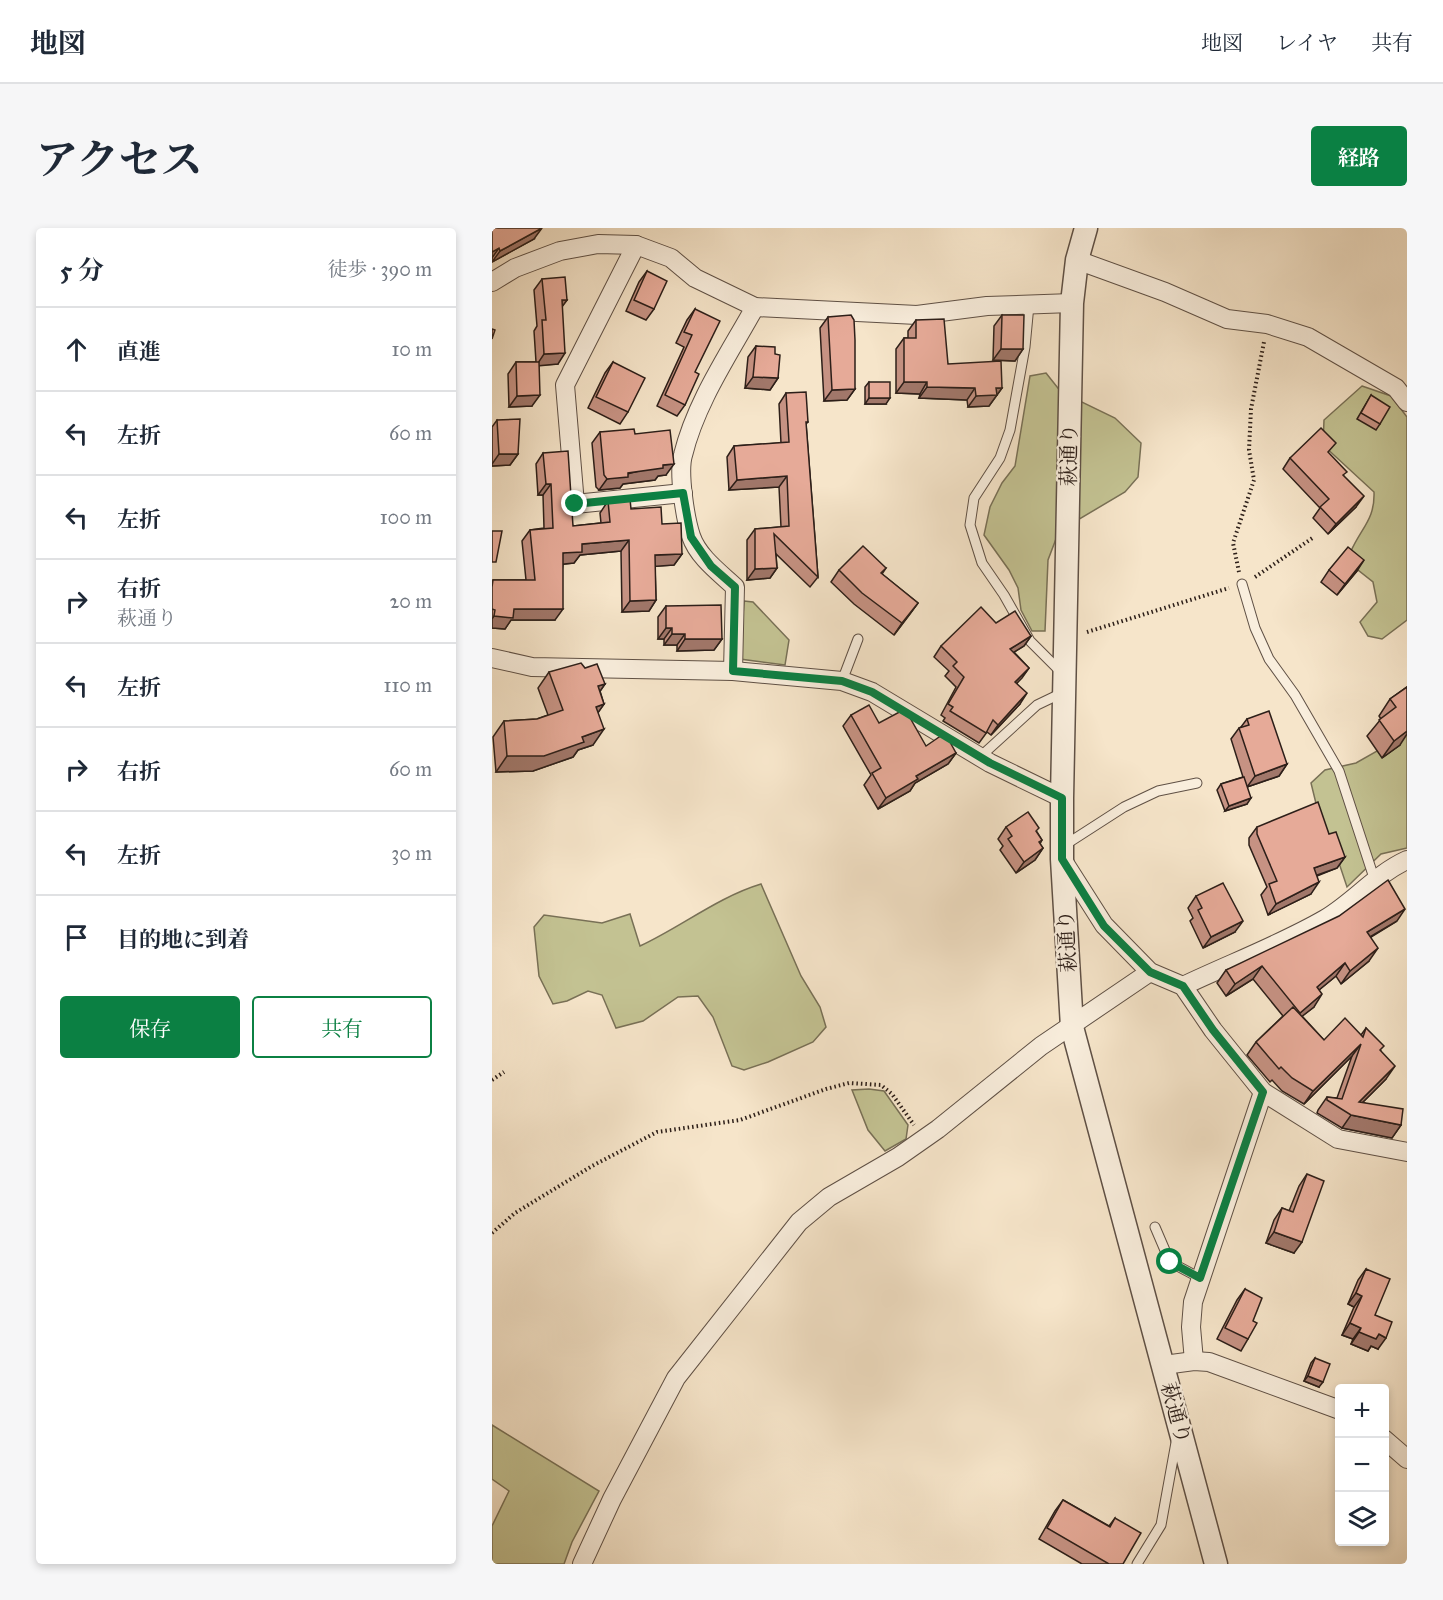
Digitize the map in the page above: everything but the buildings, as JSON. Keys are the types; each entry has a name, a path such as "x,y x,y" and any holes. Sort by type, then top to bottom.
{"street":[{"name":"萩通り","path":"1086,228 1077,260 1072,303 1062,798 1062,853 1072,1027 1216,1564"},
{"path":"492,282 515,268 560,251 598,244 636,245 671,258 695,278 754,307 917,315 987,306 1072,303"},
{"path":"636,245 565,385 575,504 683,493"},
{"path":"1077,260 1166,292 1227,319 1267,324 1308,337 1396,388 1407,402"},
{"path":"733,671 735,587 711,566 691,537 683,493 682,457 700,407 754,307"},
{"path":"492,658 532,667 733,671 842,681 872,692 980,757 1062,798"},
{"path":"1062,853 1104,926 1150,972 1183,986 1213,1030 1263,1092 1338,1139 1407,1152"},
{"path":"1183,986 1323,920 1351,903 1391,867 1407,860"},
{"path":"582,1564 612,1499 676,1378 799,1222 829,1197 898,1157 938,1129 1041,1046 1150,972"},
{"path":"1194,1361 1191,1327 1200,1278 1263,1092"},
{"path":"1164,1365 1194,1361 1209,1362 1335,1408"},
{"path":"1389,1443 1407,1459"}],"lane":[{"path":"980,757 1037,705 1064,684 1030,641 1004,595 982,563 970,525 974,498 1000,458 1010,430 1025,347 1029,304"},
{"path":"1242,584 1255,628 1269,659 1295,695 1339,771 1375,881"},
{"path":"842,681 858,639"},
{"path":"1062,853 1124,807 1158,791 1197,783"},
{"path":"1155,1227 1170,1262 1200,1278"},
{"path":"1137,1564 1161,1525 1173,1450 1180,1428"}],"path":[{"path":"1242,584 1233,543 1254,480 1249,450 1251,409 1267,324"},
{"path":"1066,637 1130,620 1242,584 1272,568 1314,537"},
{"path":"492,1080 504,1072"},
{"path":"492,1233 514,1213 572,1178 657,1132 740,1120 849,1083 881,1085 911,1116 921,1139"}],"shaded area":[{"path":"1046,373 1061,392 1115,418 1141,443 1138,477 1125,492 1059,531 1048,560 1045,631 1032,631 1021,610 1018,588 1009,570 984,535 990,507 1002,483 1015,466 1030,376"},
{"path":"1362,386 1391,396 1407,417 1407,620 1382,639 1368,636 1360,622 1377,602 1373,582 1358,570 1351,551 1370,516 1374,492 1323,445 1324,420"},
{"path":"744,601 753,602 789,640 785,665 740,659"},
{"path":"1407,734 1407,848 1381,854 1347,887 1331,839 1321,824 1311,783 1325,770 1356,763"},
{"path":"761,884 801,976 820,1007 826,1027 813,1042 768,1062 744,1070 732,1066 713,1017 698,996 678,997 643,1021 616,1028 602,995 588,991 567,1001 553,1004 539,976 534,927 544,915 602,923 630,914 640,946 730,896"},
{"path":"852,1090 884,1091 908,1125 906,1139 885,1151 868,1130"},
{"path":"492,1425 599,1491 572,1542 564,1564 492,1564 492,1526 509,1491 492,1479"}],"route":[{"path":"575,504 683,493 691,537 711,566 735,587 733,671 842,681 872,692 990,763 1062,798 1062,859 1104,926 1150,972 1183,986 1213,1030 1263,1092 1200,1278 1170,1262"}]}
